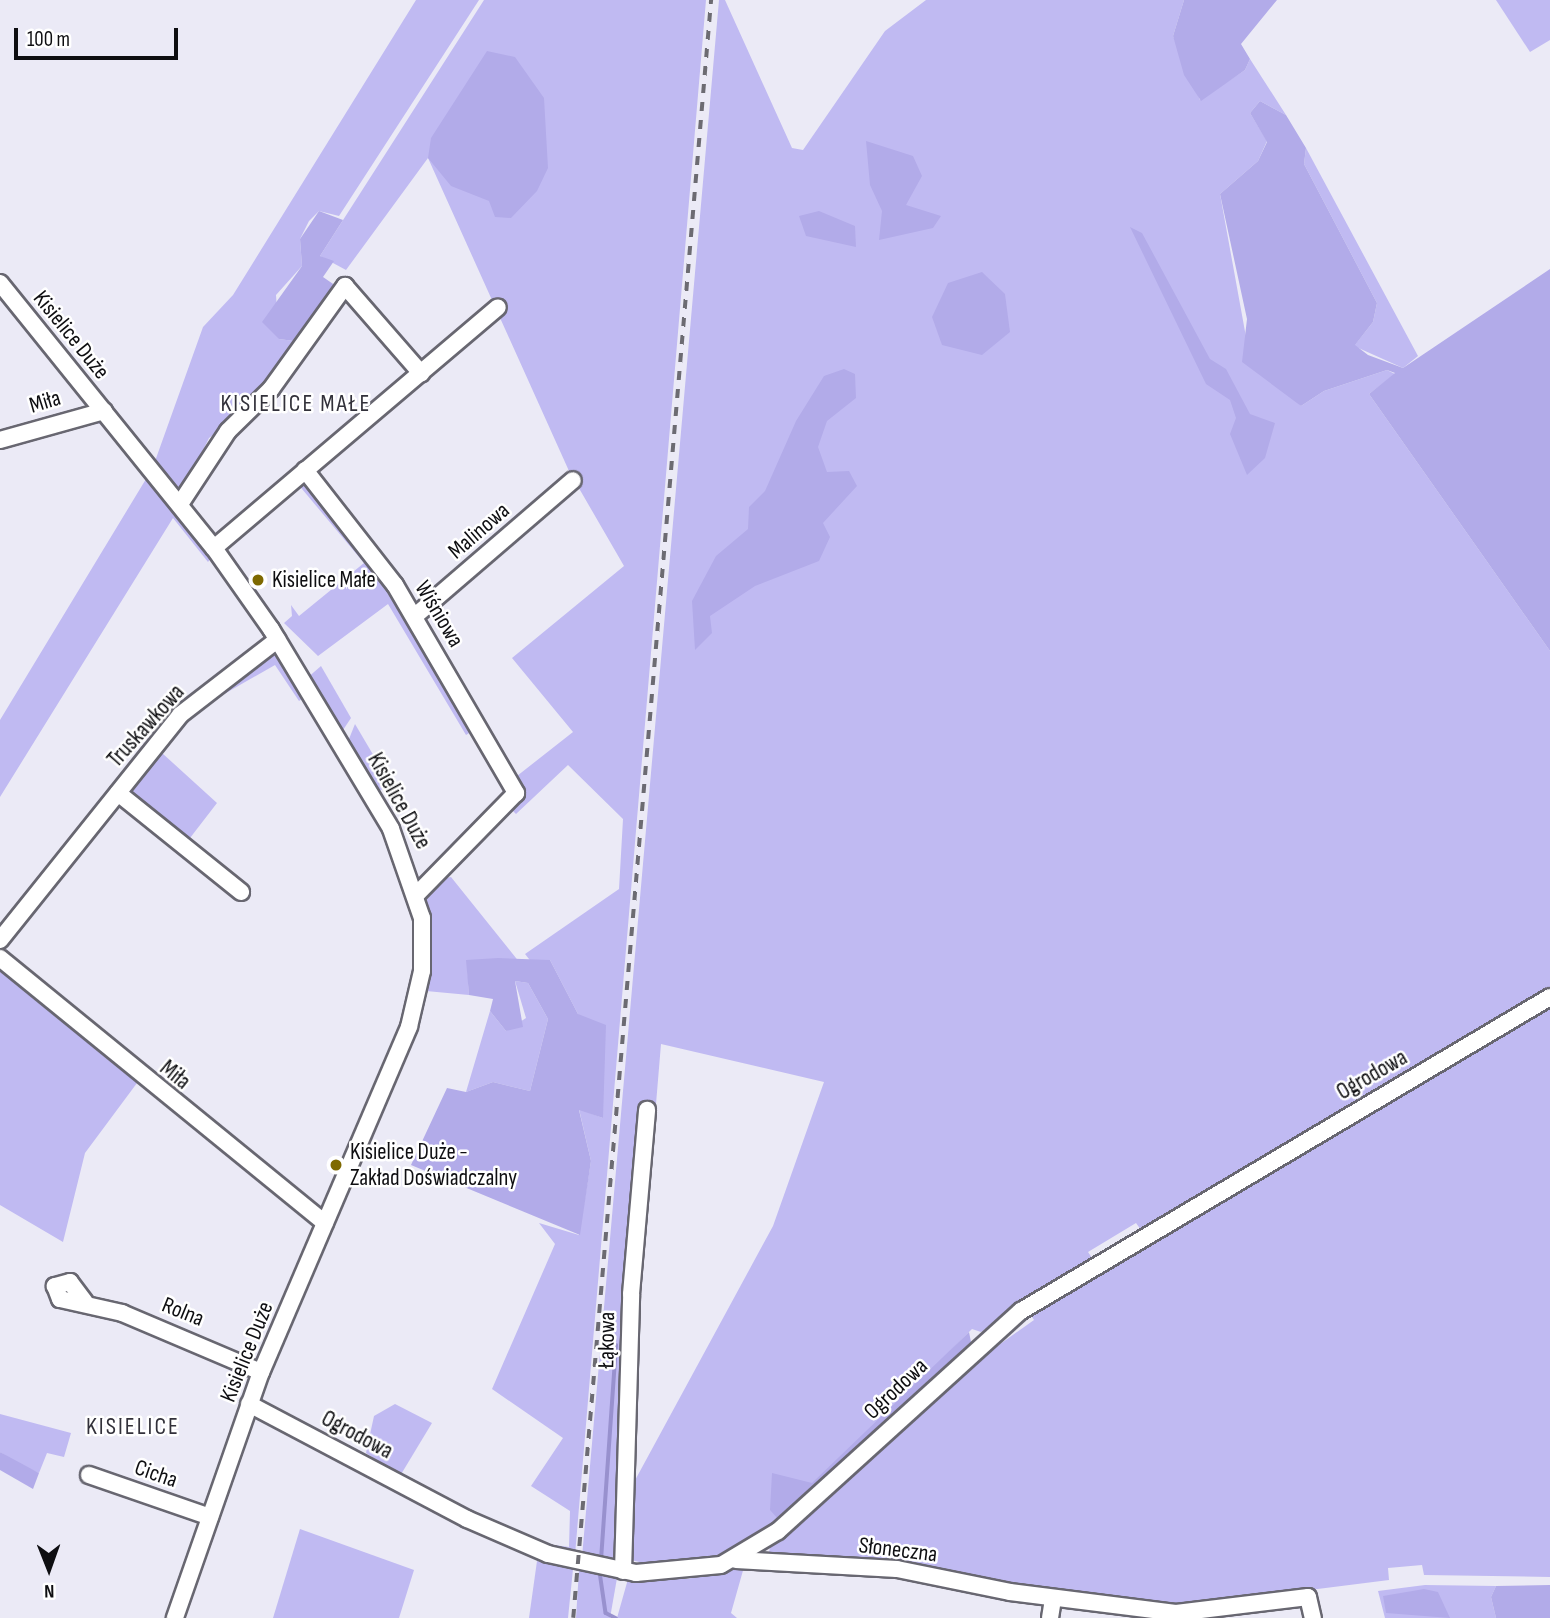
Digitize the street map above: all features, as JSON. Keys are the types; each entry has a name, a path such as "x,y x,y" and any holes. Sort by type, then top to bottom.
{"street":[{"name":"Kisielice Duże","path":"0,283 215,548 277,640 391,829 417,894 423,962 409,1027 261,1372 175,1618"},
{"path":"180,504 228,430 271,389 345,286 421,373"},
{"path":"215,548 498,307"},
{"name":"Miła","path":"0,440 104,411"},
{"name":"Wiśniowa","path":"305,470 415,616 516,793 417,894"},
{"name":"Malinowa","path":"415,616 573,480"},
{"name":"Truskawkowa","path":"0,940 191,703 277,640"},
{"name":"Truskawkowa","path":"118,793 241,892"},
{"name":"Miła","path":"0,958 325,1223"},
{"name":"Ogrodowa","path":"249,1404 495,1533 565,1559 623,1571 685,1573 736,1560 778,1531 1020,1311 1550,997"},
{"name":"Łąkowa","path":"623,1571 631,1294 647,1110"},
{"name":"Rolna","path":"85,1302 261,1372"},
{"name":"Cicha","path":"89,1475 209,1517"},
{"name":"Słoneczna","path":"736,1560 897,1569 1053,1599 1176,1613 1308,1597 1313,1618"},
{"path":"1050,1618 1053,1599"}],"shaded area":[{"path":"416,0 479,0 339,216 319,211 309,221 300,239 302,266 276,295 279,339 301,342 249,408 209,438 185,487 171,487 154,464 203,327 233,295"},
{"path":"484,0 706,0 575,1555 532,1542 569,1547 570,1511 531,1486 563,1438 492,1389 555,1244 539,1223 579,1235 591,1161 579,1109 603,1118 578,1014 550,960 533,964 525,954 619,889 623,819 568,765 516,814 511,809 508,762 517,776 573,732 512,658 624,566 569,471 428,158 346,270 320,256"},
{"path":"719,0 725,0 792,148 803,150 885,31 926,0 1184,0 1173,36 1200,100 1245,70 1250,59 1286,115 1260,101 1250,113 1267,141 1258,161 1220,194 1248,348 1301,406 1324,391 1387,370 1395,374 1369,394 1550,651 1550,989 1147,1227 1141,1230 1136,1223 1088,1252 1092,1258 981,1332 972,1329 769,1530 726,1557 668,1569 627,1559 633,1484 773,1226 824,1082 661,1044 656,1104 643,1104 618,1552 611,1562 582,1557"},
{"path":"1184,0 1277,0 1241,44 1250,59 1245,70 1201,101 1184,75 1173,36"},
{"path":"1496,0 1550,0 1550,40 1530,52"},
{"path":"487,51 515,57 544,98 548,168 537,191 511,218 495,217 489,201 451,186 428,158 431,138"},
{"path":"1260,101 1286,115 1306,148 1304,164 1377,303 1373,322 1355,345 1368,355 1403,368 1550,269 1550,651 1369,394 1395,373 1387,370 1324,391 1301,406 1242,362 1247,319 1220,194 1258,161 1267,142 1250,113"},
{"path":"866,141 913,156 922,176 906,205 941,216 933,228 879,240 882,211 870,185"},
{"path":"1306,148 1418,356 1403,368 1354,346 1373,322 1377,303 1304,164"},
{"path":"319,211 343,220 320,256 334,261 323,277 336,286 301,342 279,339 262,322 302,266 300,239"},
{"path":"819,211 855,226 856,247 806,236 799,216"},
{"path":"1130,227 1142,233 1210,359 1226,369 1250,414 1275,423 1265,458 1247,475 1230,434 1236,418 1230,400 1206,384"},
{"path":"982,272 1005,294 1010,332 982,355 942,345 932,317 948,283"},
{"path":"844,369 855,374 856,398 827,421 818,447 827,472 849,471 857,486 823,523 830,537 819,561 755,586 710,616 712,633 695,650 692,601 716,556 748,529 749,507 765,491 796,421 824,376"},
{"path":"101,419 213,555 208,562 173,518 0,797 0,720 146,479 101,424 90,422"},
{"path":"306,481 368,553 474,730 466,735 388,604 318,656 284,623 292,616 291,605 299,616 364,563 297,483"},
{"path":"273,651 303,698 299,701 275,665 198,709 162,753 217,803 190,838 200,847 196,851 128,790 191,709"},
{"path":"321,666 351,718 341,733 306,679"},
{"path":"355,724 391,785 379,791 347,744"},
{"path":"451,877 520,963 467,960 469,995 426,991 431,929 426,896 439,879"},
{"path":"466,960 550,960 578,1014 606,1025 603,1118 579,1110 591,1161 580,1235 411,1165 447,1088 466,1092 493,1082 530,1091 548,1019 528,983 515,981 523,1027 506,1031 490,1011 493,999 469,995"},
{"path":"0,965 137,1083 85,1153 63,1242 0,1205"},
{"path":"515,981 528,983 548,1019 530,1091 493,1082 466,1092 490,1011 506,1031 526,1018"},
{"path":"1550,1002 1550,1577 1424,1575 1422,1565 1388,1568 1389,1580 1176,1607 769,1552 771,1543 990,1340 996,1347 1034,1320 1029,1312"},
{"path":"969,1332 971,1342 779,1520 770,1510 772,1473 812,1483"},
{"path":"395,1404 432,1423 400,1476 366,1453 374,1416"},
{"path":"0,1414 71,1433 64,1457 47,1453 39,1473 0,1452"},
{"path":"0,1452 39,1473 33,1489 0,1470"},
{"path":"300,1529 414,1570 399,1618 273,1618"},
{"path":"537,1561 573,1569 568,1618 529,1618"},
{"path":"744,1567 731,1613 737,1618 617,1618 628,1579 687,1579"},
{"path":"579,1570 617,1578 610,1618 576,1618"},
{"path":"1425,1585 1496,1586 1491,1597 1496,1618 1385,1618 1378,1591"},
{"path":"1550,1585 1550,1618 1496,1618 1491,1597 1496,1586"},
{"path":"1424,1589 1438,1592 1450,1618 1386,1613 1383,1596"}],"waterway":[{"path":"601,1560 616,1346"},
{"path":"600,1572 606,1613 616,1618"}],"railway":[{"path":"573,1618 711,0"}],"place":[{"name":"Kisielice Małe","path":"258,580"},
{"name":"Kisielice Duże - Zakład Doświadczalny","path":"336,1165"}],"district":[{"name":"KISIELICE MAŁE","path":"296,404"},
{"name":"KISIELICE","path":"133,1427"}]}
